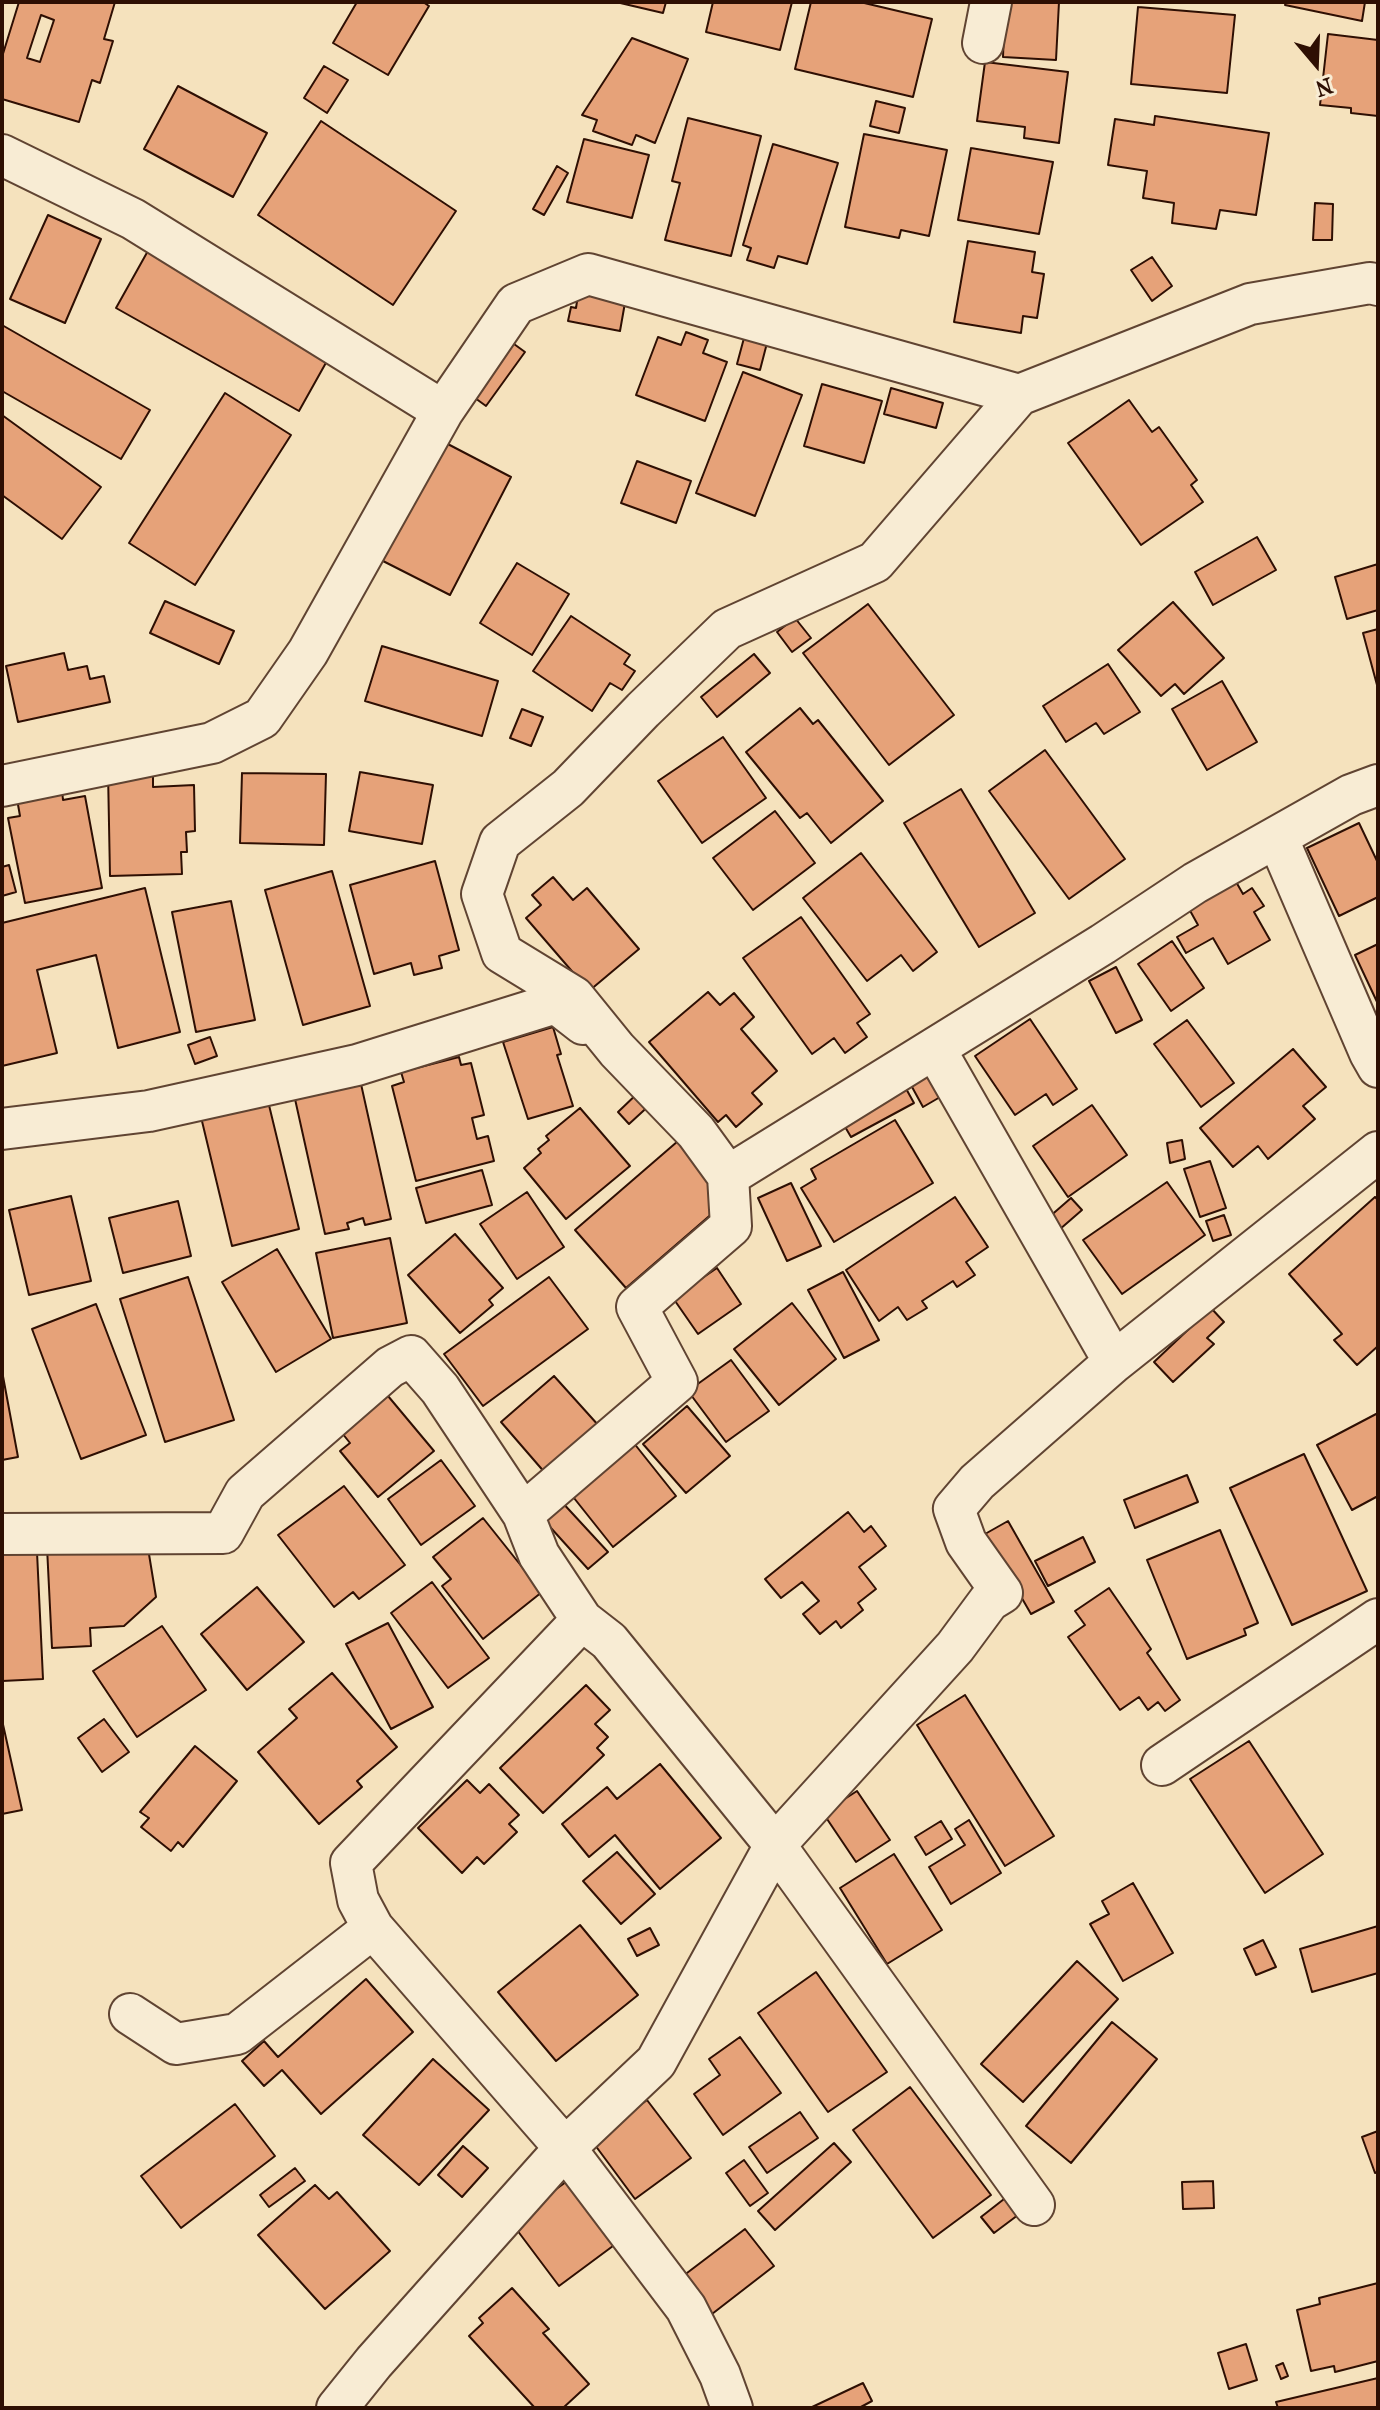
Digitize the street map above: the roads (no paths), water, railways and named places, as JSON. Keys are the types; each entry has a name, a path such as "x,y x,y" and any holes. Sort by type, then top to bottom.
{"street":[{"path":"983,43 991,2"},
{"path":"2,155 133,219 443,411"},
{"path":"2,786 212,743 262,718 308,652 443,411 516,304 588,274 1019,395"},
{"path":"523,1514 677,1382 637,1307 731,1226 728,1176 696,1132 617,1050 574,997 502,953 482,894 500,842 568,788 727,629 875,562 1019,395 1250,304 1370,283 1378,285"},
{"path":"728,1176 935,1049 1195,883 1351,795 1378,785"},
{"path":"1277,837 1378,1067"},
{"path":"2,1129 149,1111 342,1068 556,1003 617,1050"},
{"path":"935,1049 1114,1362"},
{"path":"337,2408 565,2148 656,2062 775,1845 955,1647 989,1601 1002,1593 966,1542 954,1509 977,1482 1114,1362 1378,1152"},
{"path":"2,1534 223,1533 245,1493 390,1367 411,1356 440,1389 523,1514 539,1555 582,1620 609,1641 775,1845 1034,2205"},
{"path":"1162,1765 1378,1619"},
{"path":"582,1620 351,1863 358,1900 373,1928 565,2148 686,2308 720,2375 732,2408"},
{"path":"130,2014 176,2044 237,2034 373,1928"}]}
